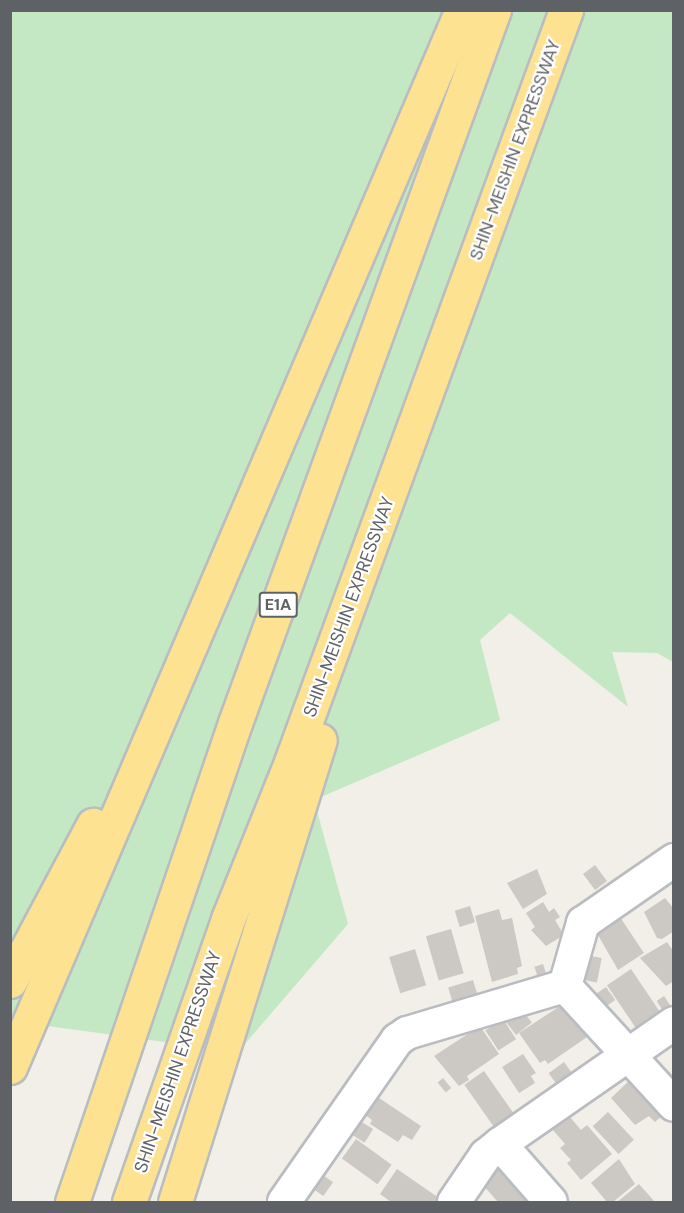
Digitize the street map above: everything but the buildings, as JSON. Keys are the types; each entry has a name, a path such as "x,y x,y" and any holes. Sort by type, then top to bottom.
{"highway":[{"path":"10,1067 462,10"},
{"name":"E1A","path":"72,1203 235,723 494,10"},
{"name":"SHIN-MEISHIN EXPRESSWAY","path":"129,1203 228,919 357,584 566,10"},
{"path":"10,981 94,821 169,658 244,516"},
{"path":"175,1203 301,807 357,584"}],"street":[{"path":"565,986 583,923 674,860"},
{"path":"565,986 674,1105"},
{"path":"284,1203 397,1040 406,1033 565,986"},
{"path":"454,1203 486,1155 674,1023"},
{"path":"500,1144 551,1203"}],"green space":[{"path":"11,11 673,11 673,662 657,653 612,652 628,707 510,613 480,640 500,720 314,800 348,924 238,1052 11,1021"}]}
